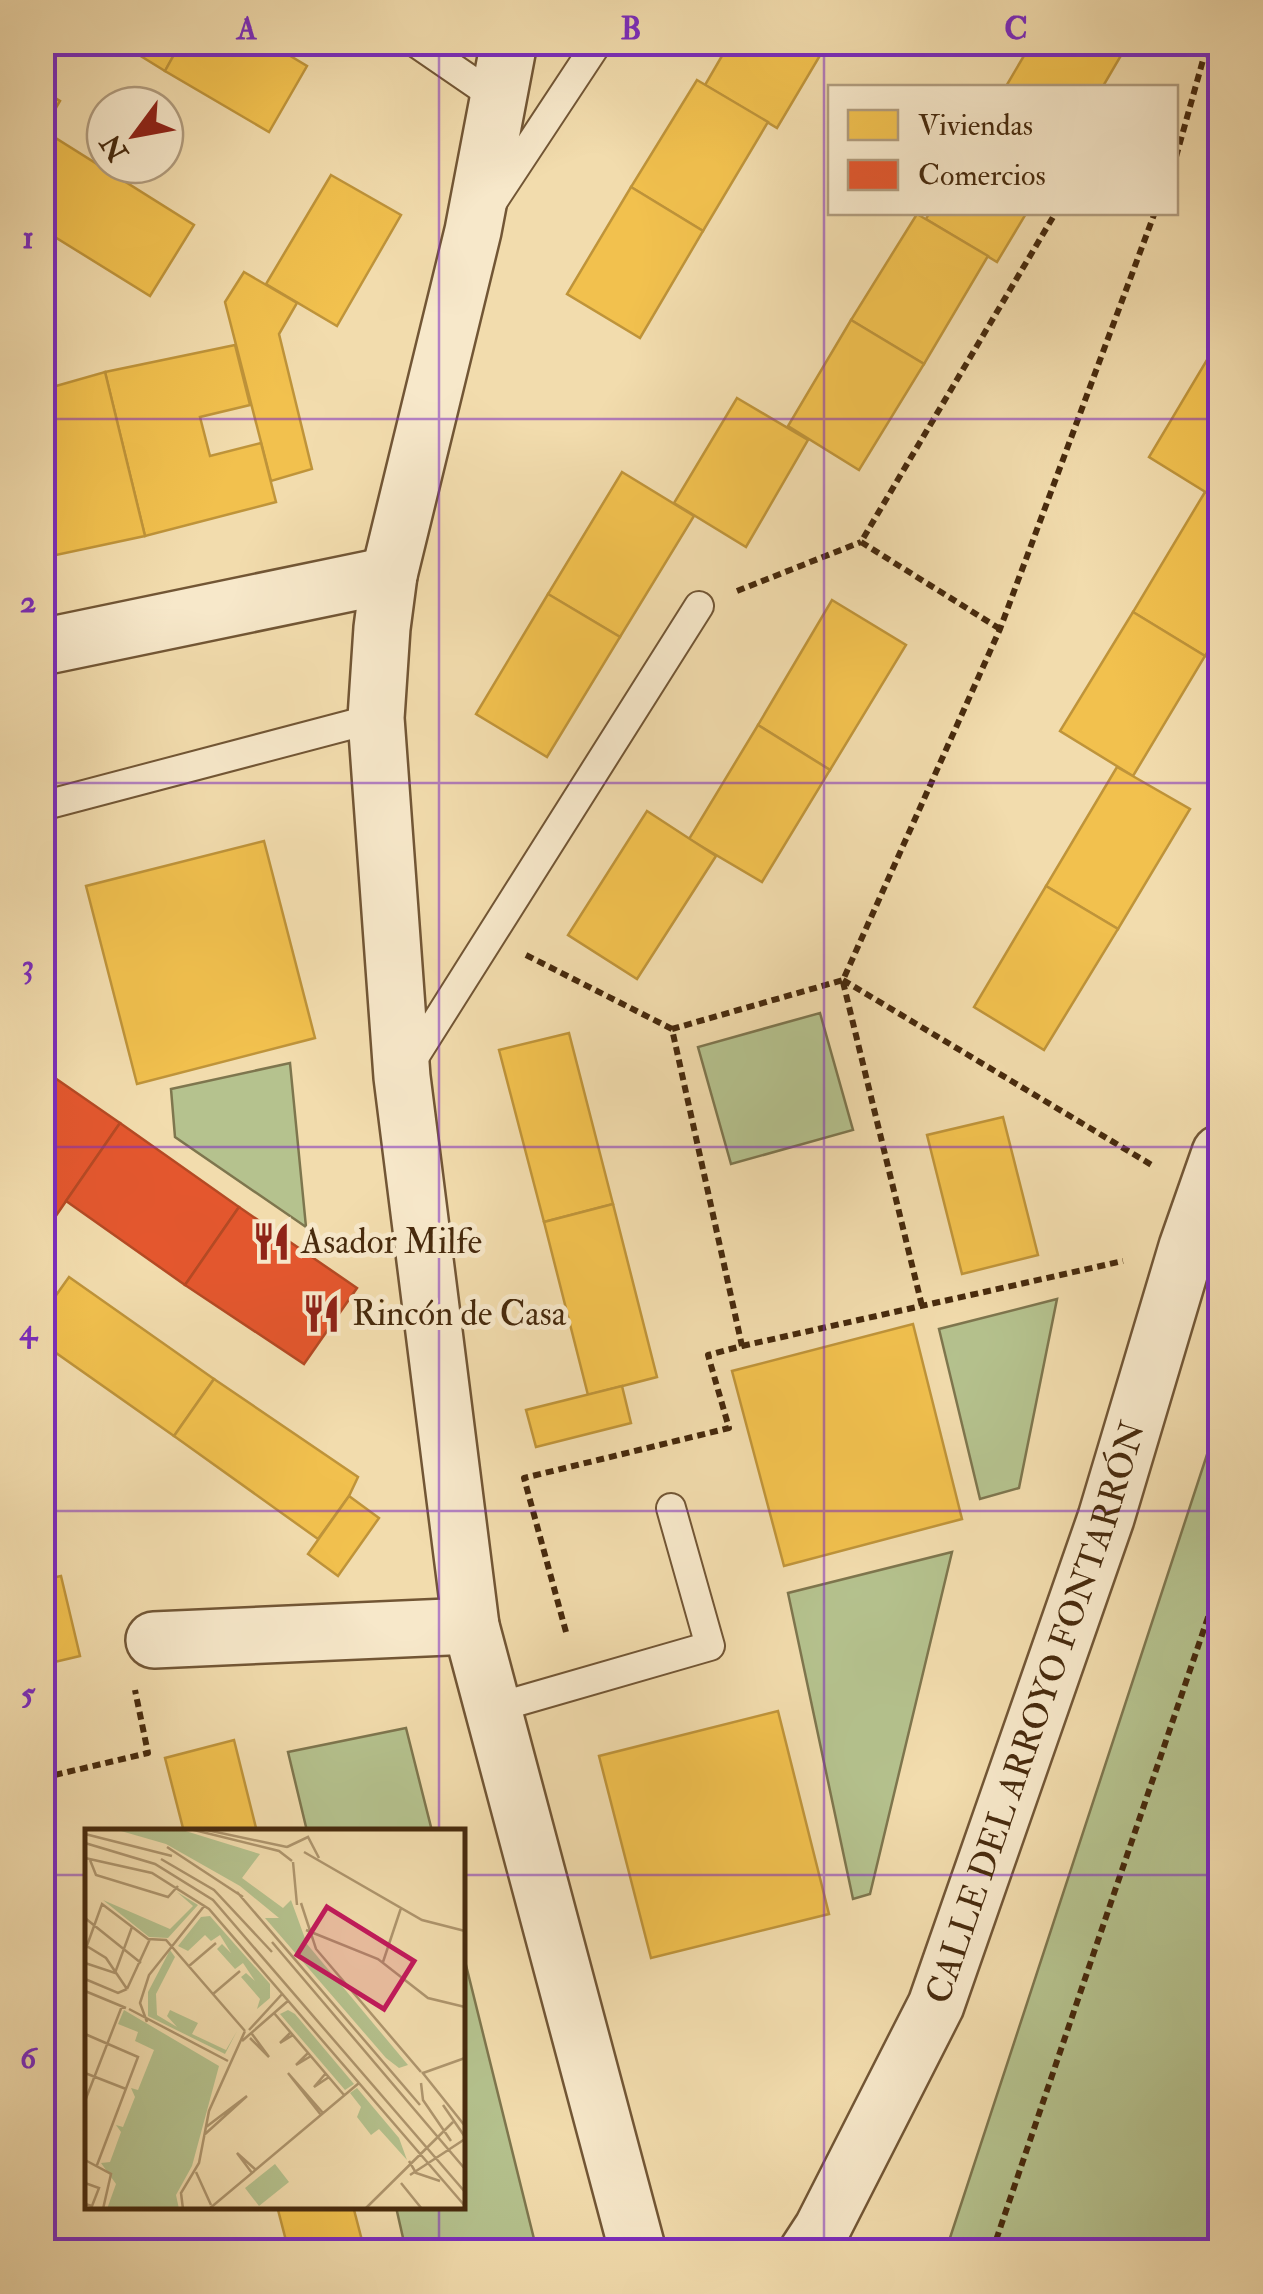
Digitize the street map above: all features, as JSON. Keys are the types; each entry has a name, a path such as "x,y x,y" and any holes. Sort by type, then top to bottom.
{"street":[{"path":"509,42 472,231 389,575 376,718 402,1077 471,1626 638,2252"},
{"path":"42,647 389,575"},
{"name":"CALLE DEL ARROYO FONTARRÓN","path":"807,2252 936,2005 1106,1518 1187,1247 1216,1168"},
{"path":"154,1640 471,1626"}],"lane":[{"path":"415,42 498,98"},
{"path":"472,231 598,42"},
{"path":"402,1077 699,606"},
{"path":"42,806 376,718"},
{"path":"495,1708 710,1646 671,1508"}],"path":[{"path":"1178,150 1208,42"},
{"path":"699,606 861,542 1054,215"},
{"path":"922,1306 842,980 1000,629 1154,215"},
{"path":"861,542 1000,629"},
{"path":"490,936 672,1029 842,980 1150,1165 1216,1168"},
{"path":"672,1029 742,1346"},
{"path":"566,1632 524,1478 666,1440 729,1428 708,1355 1187,1247"},
{"path":"992,2252 1220,1582"},
{"path":"42,1778 148,1753 126,1650 154,1640"}],"green space":[{"path":"820,1013 853,1130 731,1164 698,1047"},
{"path":"290,1063 306,1227 175,1137 171,1089"},
{"path":"1057,1299 1019,1488 980,1499 939,1329"},
{"path":"1220,1415 1220,2251 940,2251 950,2238"},
{"path":"952,1552 870,1894 853,1899 788,1593"},
{"path":"406,1728 431,1829 307,1829 288,1752"},
{"path":"465,1961 537,2251 406,2251 396,2209 465,2209"}],"building: Viviendas":[{"path":"118,42 181,42 165,71"},
{"path":"181,42 267,42 307,66 269,132 165,71"},
{"path":"730,42 828,42 777,128 705,85"},
{"path":"1032,42 1118,42 1126,47 1104,85 1007,85"},
{"path":"697,80 768,122 703,231 631,187"},
{"path":"42,90 60,101 43,130 85,156 85,185 130,185 194,225 150,296 42,229"},
{"path":"331,175 401,215 337,326 266,284"},
{"path":"631,187 703,231 640,338 567,294"},
{"path":"916,215 988,256 924,364 851,320"},
{"path":"928,215 1025,215 997,262 926,219"},
{"path":"244,272 297,303 279,334 312,469 271,481 225,302"},
{"path":"851,320 924,364 859,470 788,426"},
{"path":"1220,338 1220,501 1149,457"},
{"path":"235,345 250,405 200,417 210,456 261,443 276,502 145,536 105,372"},
{"path":"105,372 145,536 42,558 42,390"},
{"path":"737,398 808,440 746,547 674,503"},
{"path":"622,472 694,516 620,637 548,594"},
{"path":"1205,492 1220,501 1220,630 1205,656 1133,612"},
{"path":"548,594 620,637 547,757 476,714"},
{"path":"832,600 906,645 830,770 758,725"},
{"path":"1133,612 1205,656 1133,776 1060,731"},
{"path":"758,725 830,770 762,882 689,839"},
{"path":"1117,767 1190,809 1118,929 1046,886"},
{"path":"647,811 716,856 637,979 568,935"},
{"path":"264,841 315,1038 137,1084 86,886"},
{"path":"1046,886 1118,929 1044,1050 974,1007"},
{"path":"569,1033 613,1204 544,1222 499,1050"},
{"path":"1003,1117 1038,1255 962,1274 927,1135"},
{"path":"613,1204 657,1377 588,1395 544,1222"},
{"path":"69,1277 214,1379 174,1436 42,1343 42,1315"},
{"path":"913,1324 962,1519 784,1566 732,1371"},
{"path":"214,1379 358,1477 318,1539 174,1436"},
{"path":"622,1386 631,1423 536,1447 526,1410"},
{"path":"349,1496 379,1518 338,1576 308,1554"},
{"path":"61,1576 80,1656 42,1665 42,1580"},
{"path":"778,1711 829,1914 651,1958 599,1756"},
{"path":"234,1740 256,1829 183,1829 165,1758"},
{"path":"278,2209 354,2209 365,2252 289,2252"}],"building: Comercios":[{"path":"42,1069 120,1123 42,1236"},
{"path":"120,1123 239,1207 185,1285 66,1201"},
{"path":"239,1207 357,1288 304,1364 185,1285"}],"place":[{"name":"Asador Milfe","path":"271,1242"},
{"name":"Rincón de Casa","path":"322,1314"}]}
